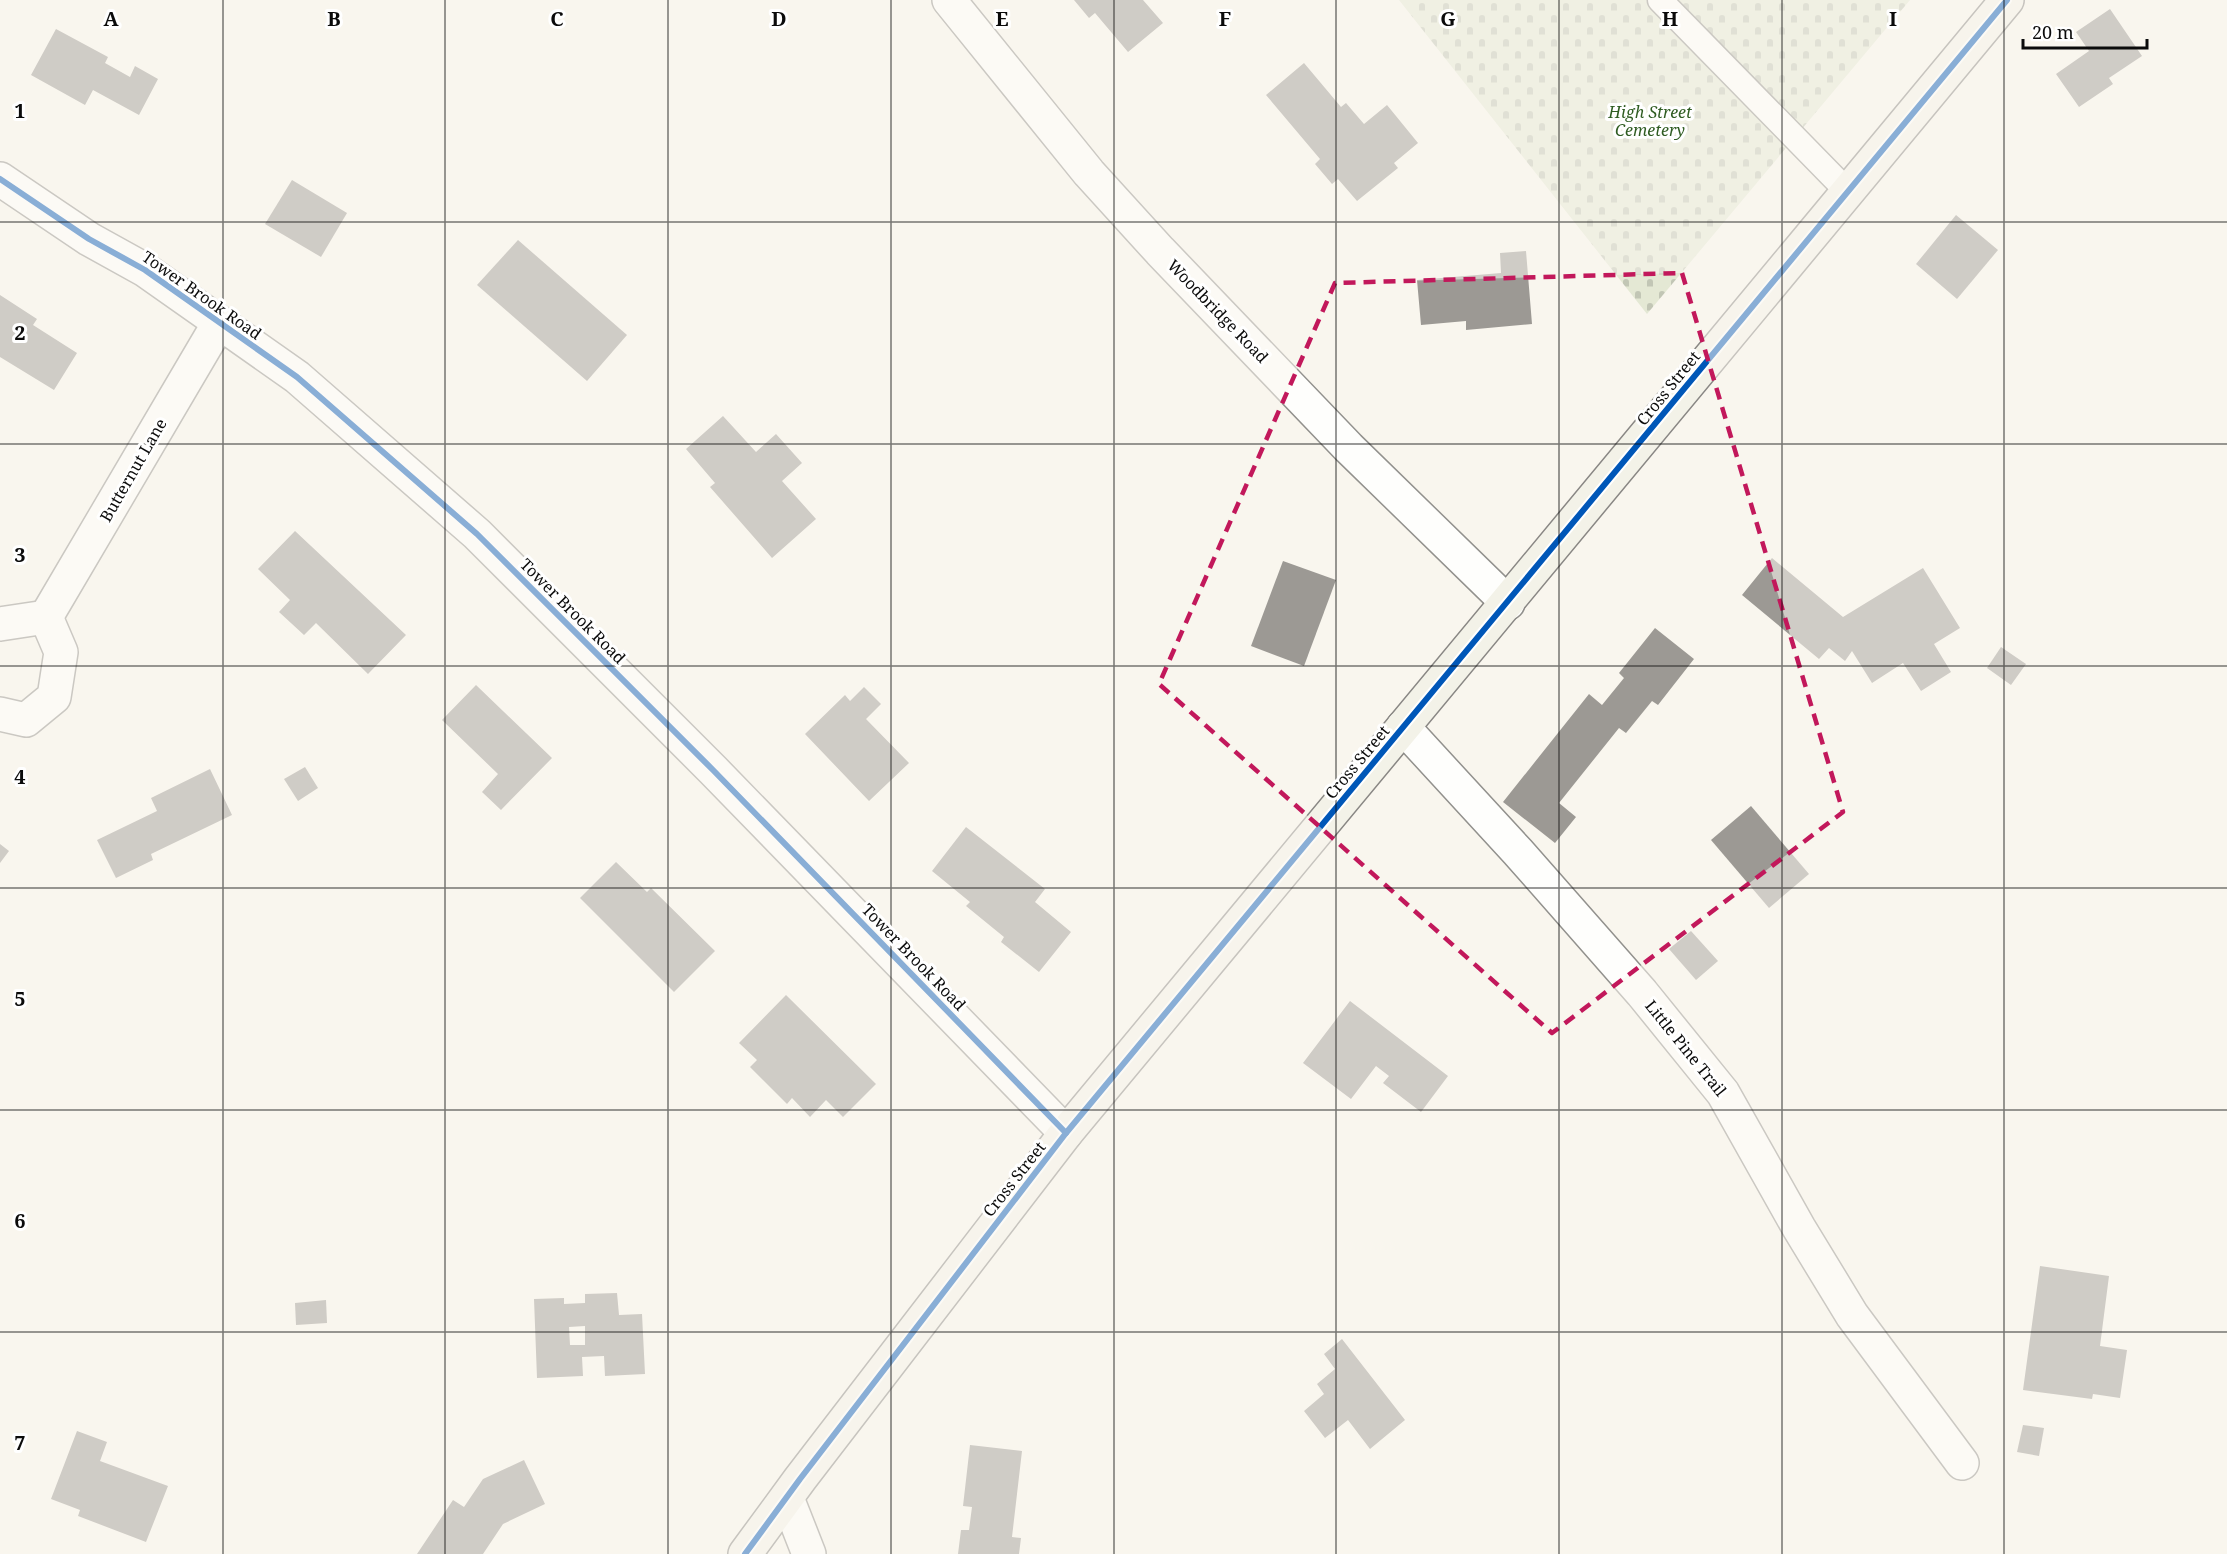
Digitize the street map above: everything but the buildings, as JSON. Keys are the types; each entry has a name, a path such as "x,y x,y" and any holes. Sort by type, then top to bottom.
{"street":[{"name":"Woodbridge Road","path":"949,0 1089,173 1160,251 1349,448 1508,603"},
{"name":"Cross Street","path":"745,1554 800,1479 1066,1134 2007,0"},
{"name":"Tower Brook Road","path":"0,179 89,239 145,270 297,377 477,534 705,761 1066,1134"},
{"name":"Butternut Lane","path":"46,617 219,323"},
{"path":"0,624 46,617 61,652 54,697 26,720 0,714"},
{"name":"Little Pine Trail","path":"1403,727 1518,852 1642,993 1723,1093 1799,1228 1852,1315 1962,1463"},
{"path":"787,1498 809,1554"}],"lane":[{"path":"1660,0 1847,191"}],"highlighted area":[{"path":"1682,273 1843,812 1552,1033 1159,684 1335,283"}],"green space":[{"name":"High Street Cemetery","path":"1399,0 1910,0 1647,314"}],"cycle path":[{"path":"745,1554 1066,1133 2007,0"},
{"path":"0,179 89,239 145,270 297,377 477,534 713,770 1066,1133"}]}
